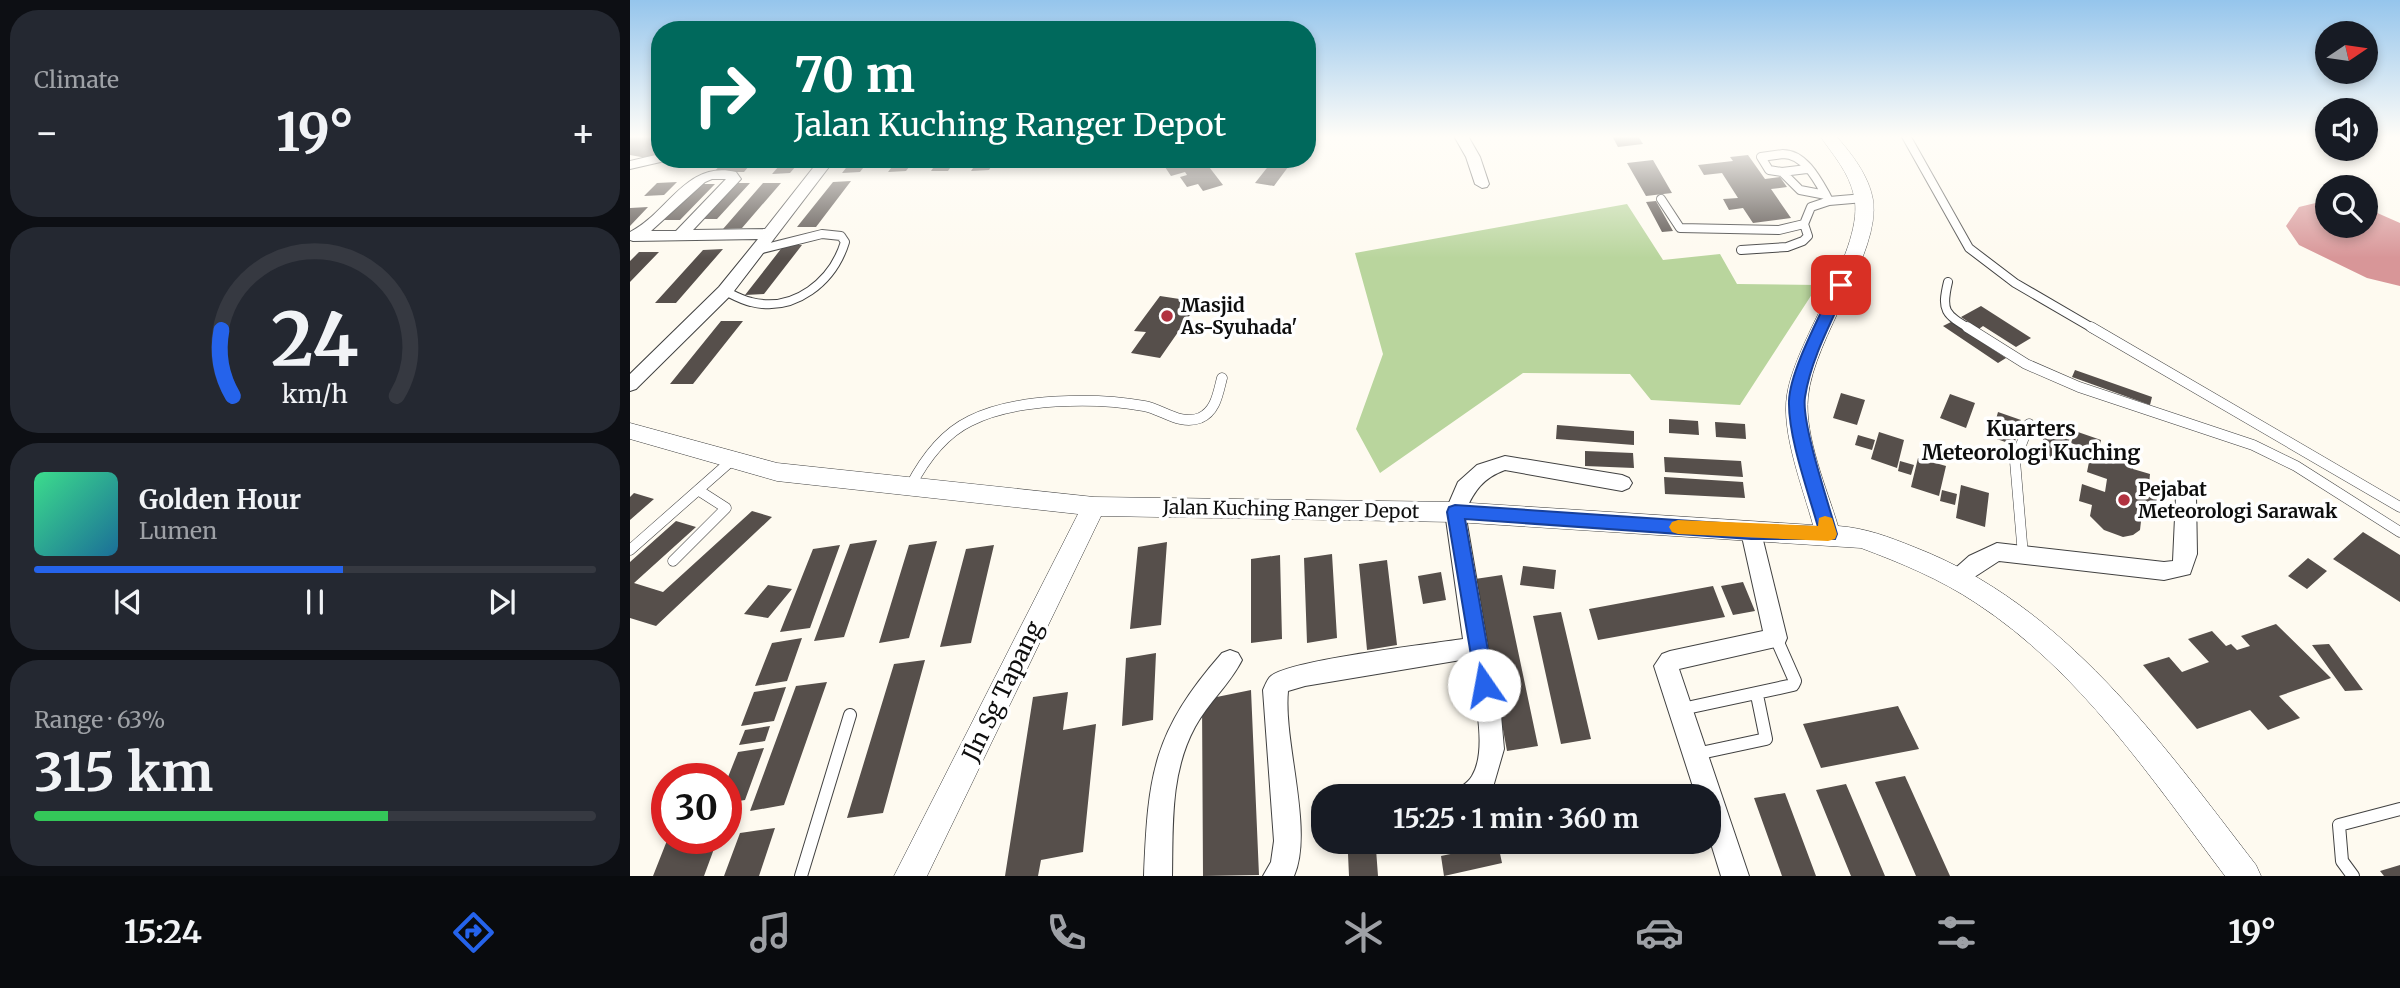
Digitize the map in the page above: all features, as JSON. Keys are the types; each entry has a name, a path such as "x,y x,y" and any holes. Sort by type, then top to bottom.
{"street":[{"path":"633,236 705,177"},
{"path":"681,234 734,179 732,177"},
{"path":"630,385 725,291 814,177"},
{"path":"1480,177 1482,184"},
{"path":"1828,534 1804,442 1797,400 1806,364 1853,254 1865,217 1864,198 1855,177"},
{"path":"633,236 768,234"},
{"name":"Jalan Kuching Ranger Depot","path":"630,431 777,472 1094,506 1455,512 1863,538 1888,546 1959,578 2013,612 2063,654 2116,710 2245,876"},
{"path":"1482,784 1492,749 1488,704 1476,647 1455,512 1465,487 1484,470 1505,463 1622,483"},
{"path":"1959,578 1977,562 1997,552 2164,571 2182,568 2186,554 2186,496"},
{"name":"Jln Sg Tapang","path":"910,876 1094,506"},
{"path":"1735,876 1667,662 1776,638 1751,532"},
{"path":"1277,876 1284,868 1287,841 1275,690 1280,682 1305,674 1476,647"},
{"path":"1158,876 1162,788 1177,737 1203,690 1230,660"}],"lane":[{"path":"1787,177 1800,190 1828,198 1864,198"},
{"path":"1813,177 1828,198"},
{"path":"1929,177 1969,248 2015,283 2400,507"},
{"path":"1741,250 1804,242 1808,236 1804,225 1811,207 1828,198"},
{"path":"1661,199 1680,228 1779,230 1804,225"},
{"path":"725,291 757,303 797,299 816,289 834,268 845,242 841,236 822,234 758,250"},
{"path":"1948,282 1943,303 1950,316 2026,364 2080,387 2253,445 2296,466 2400,532"},
{"path":"910,488 918,470 934,450 956,430 978,416 1071,402 1144,407 1189,421 1200,418 1215,406 1222,378"},
{"path":"2024,555 2015,461 2029,424"},
{"path":"630,550 731,461"},
{"path":"673,561 726,508 698,490"},
{"path":"1682,709 1788,688 1795,681 1776,638"},
{"path":"1695,754 1766,739 1757,695"},
{"path":"801,876 850,715"},
{"path":"2353,876 2342,861 2339,825 2400,809"}],"green space":[{"path":"1627,204 1663,260 1720,254 1737,284 1818,285 1740,405 1651,400 1630,374 1523,373 1380,473 1356,429 1383,354 1355,253"}],"building":[{"path":"1180,177 1217,177 1223,185 1203,191 1198,184 1187,187"},
{"path":"1260,177 1281,177 1274,186 1255,183"},
{"path":"1635,177 1663,177 1672,193 1646,196"},
{"path":"1724,177 1780,177 1787,187 1771,189 1791,218 1753,223 1743,208 1729,210 1723,199 1738,198"},
{"path":"851,181 816,227 797,227 833,182"},
{"path":"677,182 664,195 644,196 657,183"},
{"path":"732,183 750,183 717,219 698,219"},
{"path":"763,183 781,183 742,228 723,229"},
{"path":"697,184 715,184 680,220 661,220"},
{"path":"1656,201 1673,231 1662,232 1646,202"},
{"path":"648,207 630,226 630,208"},
{"path":"784,245 802,245 764,294 745,295"},
{"path":"723,249 676,303 655,303 703,250"},
{"path":"639,252 659,252 630,282 630,261"},
{"name":"Masjid As-Syuhada'","path":"1160,296 1199,302 1160,358 1131,353 1146,332 1134,331"},
{"path":"1981,306 2031,338 2016,347 1983,326 1979,329 1961,317"},
{"path":"721,321 743,321 693,384 670,384"},
{"path":"1951,322 2006,358 1998,363 1943,326"},
{"path":"2075,370 2152,397 2150,405 2072,377"},
{"path":"1841,393 1865,400 1857,425 1833,418"},
{"path":"1950,394 1975,403 1966,428 1940,418"},
{"path":"1998,412 2021,420 2014,445 1991,437"},
{"path":"1669,419 1698,421 1699,435 1669,433"},
{"path":"1715,422 1745,424 1746,439 1716,437"},
{"path":"1557,425 1634,431 1634,445 1556,439"},
{"path":"2046,429 2070,437 2063,463 2039,454"},
{"path":"2075,431 2101,440 2098,453 2071,443"},
{"path":"1879,432 1904,440 1897,468 1871,459"},
{"path":"1858,435 1875,440 1872,450 1855,445"},
{"path":"1585,451 1633,453 1634,468 1585,466"},
{"path":"2091,452 2107,457 2108,453 2134,462 2133,469 2150,474 2148,496 2162,500 2161,510 2143,504 2140,530 2133,535 2123,537 2104,530 2090,516 2092,505 2079,501 2082,484 2105,492 2107,479 2087,472"},
{"path":"1664,457 1741,461 1743,477 1665,472"},
{"path":"1918,458 1946,466 1939,496 1911,487"},
{"path":"1900,461 1914,465 1911,475 1898,471"},
{"path":"1664,477 1743,482 1745,498 1665,494"},
{"path":"1961,485 1989,493 1985,527 1956,518"},
{"path":"1942,490 1957,494 1955,505 1940,501"},
{"path":"634,493 654,499 630,520 630,497"},
{"path":"752,511 772,517 656,626 630,618 630,562 676,521 696,527 634,583 663,592"},
{"path":"2363,532 2400,555 2400,602 2333,559"},
{"path":"877,540 844,637 814,641 850,544"},
{"path":"937,541 909,638 879,643 909,545"},
{"path":"1167,542 1161,625 1130,629 1138,547"},
{"path":"840,545 810,628 780,632 813,549"},
{"path":"994,545 971,643 940,647 966,549"},
{"path":"1332,554 1337,638 1307,643 1304,558"},
{"path":"1280,555 1282,639 1251,643 1251,559"},
{"path":"2308,558 2327,571 2307,589 2288,576"},
{"path":"1387,560 1397,645 1367,650 1359,564"},
{"path":"1523,566 1556,570 1554,589 1520,585"},
{"path":"1441,572 1446,600 1423,604 1418,576"},
{"path":"1502,575 1538,746 1507,751 1475,579"},
{"path":"1743,582 1755,611 1733,615 1721,586"},
{"path":"768,585 792,589 768,618 744,614"},
{"path":"1713,586 1725,617 1598,640 1589,609"},
{"path":"1561,612 1591,739 1561,744 1533,616"},
{"path":"2276,624 2331,678 2279,696 2300,718 2268,730 2250,710 2197,729 2143,665 2169,657 2182,672 2209,662 2188,639 2212,631 2226,646 2231,644 2237,650 2250,646 2241,636"},
{"path":"802,638 787,681 755,686 772,643"},
{"path":"2329,644 2363,690 2345,691 2312,645"},
{"path":"1156,653 1153,720 1122,726 1126,658"},
{"path":"925,660 883,813 847,818 894,664"},
{"path":"827,682 784,805 750,811 796,686"},
{"path":"786,687 774,721 741,726 754,692"},
{"path":"1251,690 1259,875 1203,876 1202,700"},
{"path":"1068,692 1063,730 1096,724 1083,852 1041,860 1038,876 1005,876 1033,697"},
{"path":"1898,706 1919,749 1821,768 1803,724"},
{"path":"770,726 765,741 739,745 745,730"},
{"path":"764,748 745,800 742,800 742,763 734,763 738,752"},
{"path":"1905,776 1950,876 1916,876 1875,782"},
{"path":"1846,784 1885,876 1851,876 1816,790"},
{"path":"1785,793 1816,876 1782,876 1754,798"},
{"path":"775,828 759,876 724,876 732,854 742,854 742,833"},
{"path":"662,854 712,854 704,876 653,876"},
{"path":"1348,854 1376,854 1378,876 1349,876"},
{"path":"1500,854 1502,863 1444,876 1441,856"},
{"path":"2400,865 2400,876 2384,876 2380,871"}],"runway":[{"path":"2357,238 2400,258"}],"slow traffic":[{"path":"1678,527 1828,534 1825,523"}],"place":[{"name":"Masjid As-Syuhada'","path":"1167,316"},
{"name":"Pejabat Meteorologi Sarawak","path":"2124,500"}],"district":[{"name":"Kuarters Meteorologi Kuching","path":"2031,440"}],"route":[{"path":"1484,685 1455,512 1751,532 1828,534 1804,442 1797,400 1806,364 1841,285"}]}
